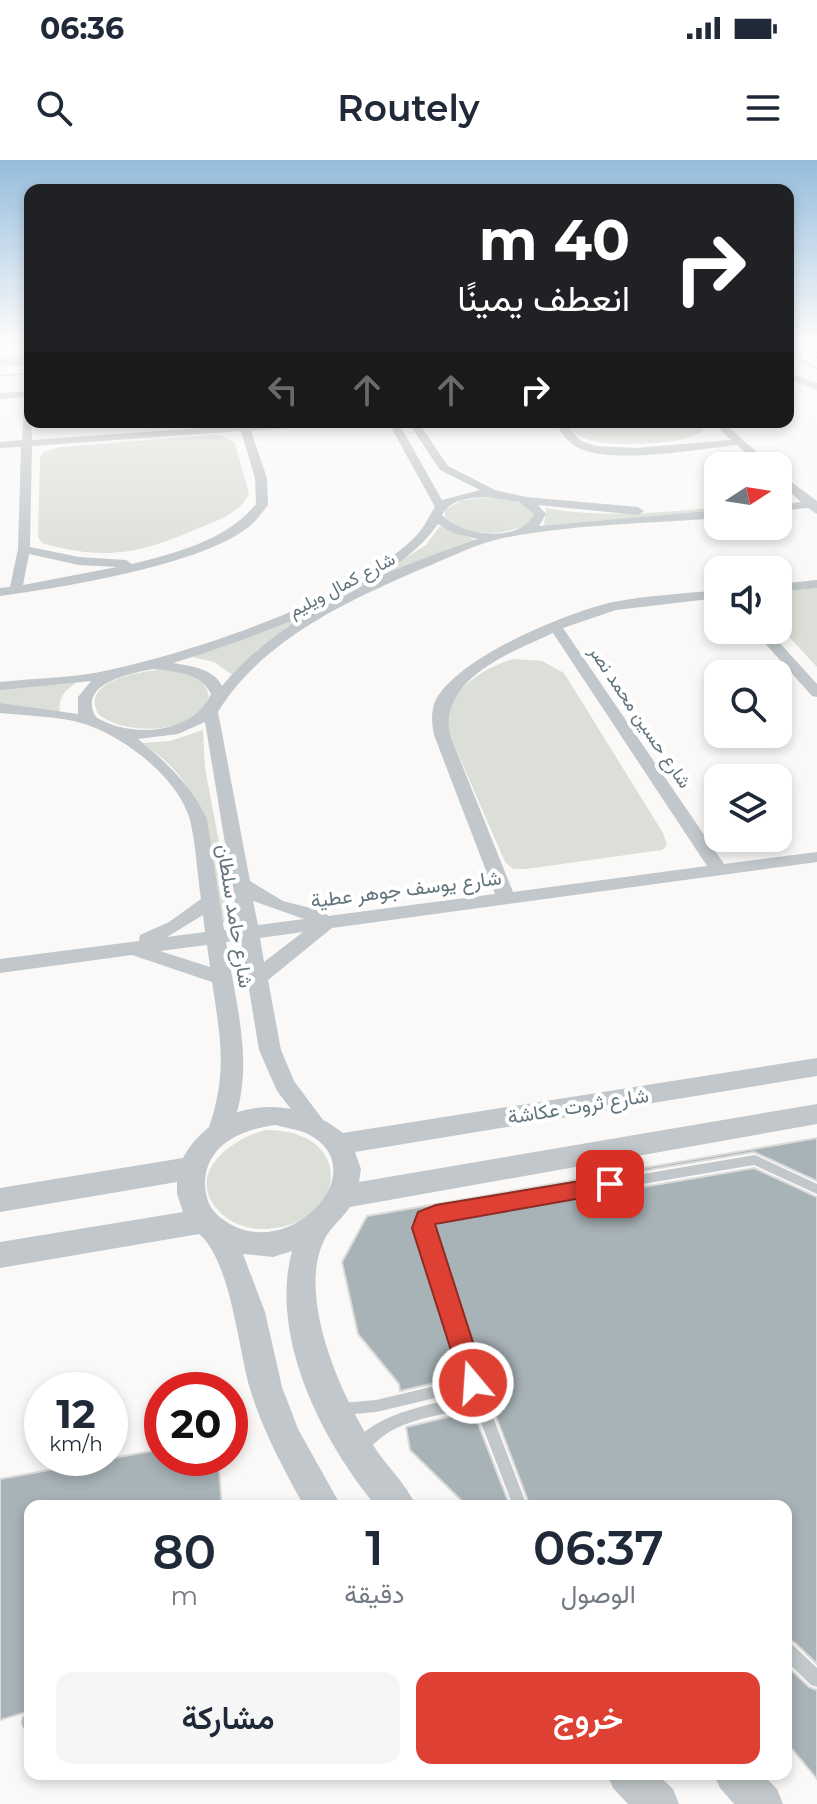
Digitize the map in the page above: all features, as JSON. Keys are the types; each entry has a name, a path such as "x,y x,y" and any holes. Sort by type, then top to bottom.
{"street":[{"path":"16,590 24,549 28,428"},
{"path":"0,445 258,428"},
{"path":"396,428 447,526 457,531 501,535 704,515"},
{"path":"417,428 444,468 498,494 523,500 634,511 704,505"},
{"path":"564,428 576,442 597,450 632,451 740,442"},
{"path":"724,428 751,452"},
{"path":"0,592 83,580 143,564 232,531 258,512 264,492 245,429"},
{"path":"792,486 813,502"},
{"path":"438,510 466,496 498,494"},
{"path":"521,532 536,524 540,514 523,500"},
{"path":"792,500 813,502"},
{"path":"792,506 813,502"},
{"name":"شارع كمال ويليم","path":"0,686 111,675 153,665 240,636 349,585 405,551 431,526 438,510"},
{"name":"شارع كمال ويليم","path":"215,706 259,655 298,627 410,569 501,535"},
{"path":"24,549 79,561 143,564"},
{"path":"79,561 83,580"},
{"path":"792,587 817,584"},
{"path":"506,898 455,771 438,716 445,698 474,670 585,613 615,606 704,596"},
{"name":"شارع حسين محمد نصر","path":"555,626 719,870"},
{"path":"773,644 817,693"},
{"path":"111,675 85,696 83,709 90,720 103,729 123,734 163,733 182,729 215,706 217,684 203,673 180,666 153,665"},
{"name":"شارع حامد سلطان","path":"215,706 240,883 277,1072 315,1124"},
{"path":"0,708 90,720"},
{"name":"شارع حامد سلطان","path":"123,734 172,776 192,803 198,819 234,1060 229,1103 218,1133"},
{"name":"شارع يوسف جوهر عطية","path":"0,966 817,857"},
{"path":"240,883 256,897 281,908 333,921"},
{"path":"126,949 176,926 211,900"},
{"path":"257,978 333,921"},
{"path":"126,949 222,978"},
{"name":"شارع ثروت عكاشة","path":"340,1144 817,1067"},
{"path":"345,1196 817,1114"},
{"path":"0,1255 212,1228 257,1244 287,1241 314,1230 333,1214 345,1196 349,1178 347,1160 340,1144 315,1124 276,1115 255,1117 218,1133 201,1149 191,1168 189,1195 212,1228 250,1312 266,1387 284,1437 320,1500"},
{"path":"0,1200 191,1168"},
{"path":"314,1230 306,1252 301,1289 317,1369 356,1450 394,1500"},
{"path":"633,1780 658,1804"},
{"path":"740,1780 762,1804"}],"lane":[{"path":"518,1500 473,1383 423,1228 426,1218 755,1160 817,1189"},
{"path":"334,1409 376,1406 473,1383"},
{"path":"356,1450 369,1437 402,1419 479,1400"},
{"path":"792,1656 817,1679"}],"shaded area":[{"path":"570,428 700,428 703,431 680,440 645,444 594,441"},
{"path":"223,436 235,443 249,494 240,507 227,516 158,544 122,552 65,549 42,543 38,537 40,458 44,452 59,447"},
{"path":"492,497 525,506 534,514 530,523 509,531 487,533 465,529 445,519 445,510 462,500"},
{"path":"546,508 611,514 704,508 704,511 544,526"},
{"path":"440,526 476,540 412,564 288,627 259,649 234,676 214,662 192,657 264,631 402,560 426,545"},
{"path":"817,588 817,667 792,640 792,591"},
{"path":"514,659 542,661 564,673 663,833 667,845 662,850 526,869 513,869 505,862 446,726 449,703 463,687 488,669"},
{"path":"160,670 190,675 203,683 209,697 201,710 175,725 142,729 111,722 99,715 95,704 97,694 104,687 126,676"},
{"path":"82,679 64,693 60,714 0,703 0,689"},
{"path":"203,730 205,768 234,921 219,923 208,845 195,800 183,780 142,743 170,741"},
{"path":"266,1130 296,1134 317,1145 328,1161 331,1180 325,1198 311,1214 290,1225 257,1229 236,1223 223,1215 211,1201 207,1187 208,1174 225,1151 237,1142"}],"building":[{"path":"817,1138 817,1181 754,1152 421,1211 414,1229 461,1377 400,1391 399,1384 358,1334 342,1262 367,1216"},
{"path":"754,1168 817,1197 817,1664 792,1641 792,1500 528,1500 483,1382 432,1228 438,1222"},
{"path":"473,1411 508,1500 461,1500 410,1450 406,1427"},
{"path":"144,1452 144,1476 220,1476 222,1500 24,1500 24,1713 0,1720 0,1479 24,1475 128,1476 128,1455"},
{"path":"792,1671 809,1687 817,1690 817,1779 792,1749"}],"route":[{"path":"473,1383 423,1228 426,1218 610,1184"}]}
